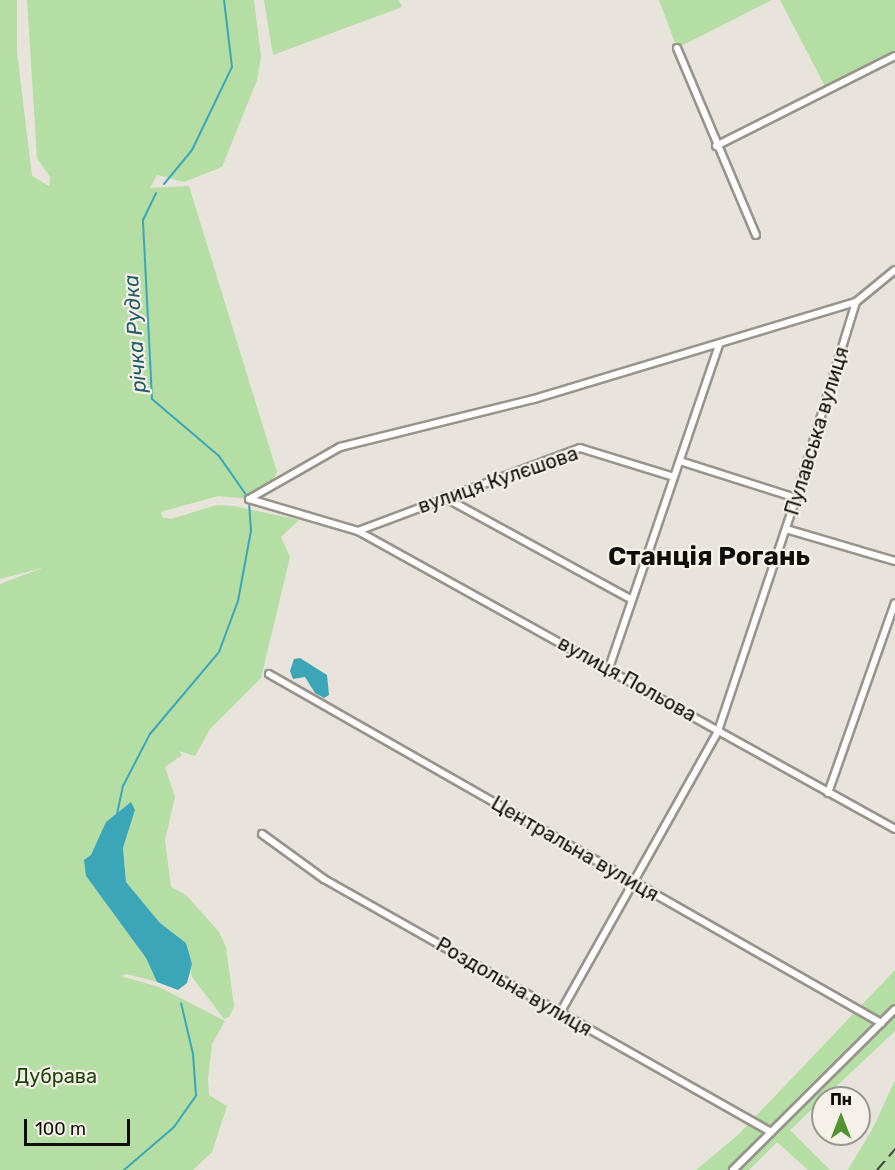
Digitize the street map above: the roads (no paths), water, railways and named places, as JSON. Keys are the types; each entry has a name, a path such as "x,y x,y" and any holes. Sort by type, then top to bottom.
{"street":[{"path":"677,48 756,235"},
{"path":"717,146 895,56"},
{"path":"609,668 719,345 856,302 895,270"},
{"name":"Пулавська вулиця","path":"560,1013 631,882 718,731 786,530 856,302"},
{"name":"вулиця Польова","path":"719,345 534,399 340,447 249,499 358,531 609,668 895,829"},
{"name":"вулиця Кулєшова","path":"358,531 580,448 674,477"},
{"path":"680,461 796,498"},
{"path":"444,497 632,600"},
{"path":"786,530 895,561"},
{"path":"828,793 895,603"},
{"name":"Центральна вулиця","path":"269,674 881,1023"},
{"name":"Роздольна вулиця","path":"262,834 324,879 771,1132"},
{"path":"733,1170 895,1009"}],"water":[{"path":"300,658 327,675 329,695 324,698 315,693 305,677 293,679 290,671 294,659"},
{"path":"131,802 135,810 123,848 126,882 160,923 186,943 192,964 187,983 178,990 157,982 146,958 86,876 84,860 91,855 106,822"}],"waterway":[{"name":"річка Рудка","path":"164,184 192,150 232,67 224,0"},
{"name":"річка Рудка","path":"117,814 123,786 150,734 219,652 238,601 251,531 249,499 219,456 152,399 143,220 156,193"},
{"name":"річка Рудка","path":"124,1170 174,1127 196,1095 193,1054 181,1003"}],"railway":[{"path":"877,1170 895,1149"}],"district":[{"name":"Станція Рогань","path":"709,557"}],"park label":[{"name":"Дубрава","path":"56,1076"}]}
